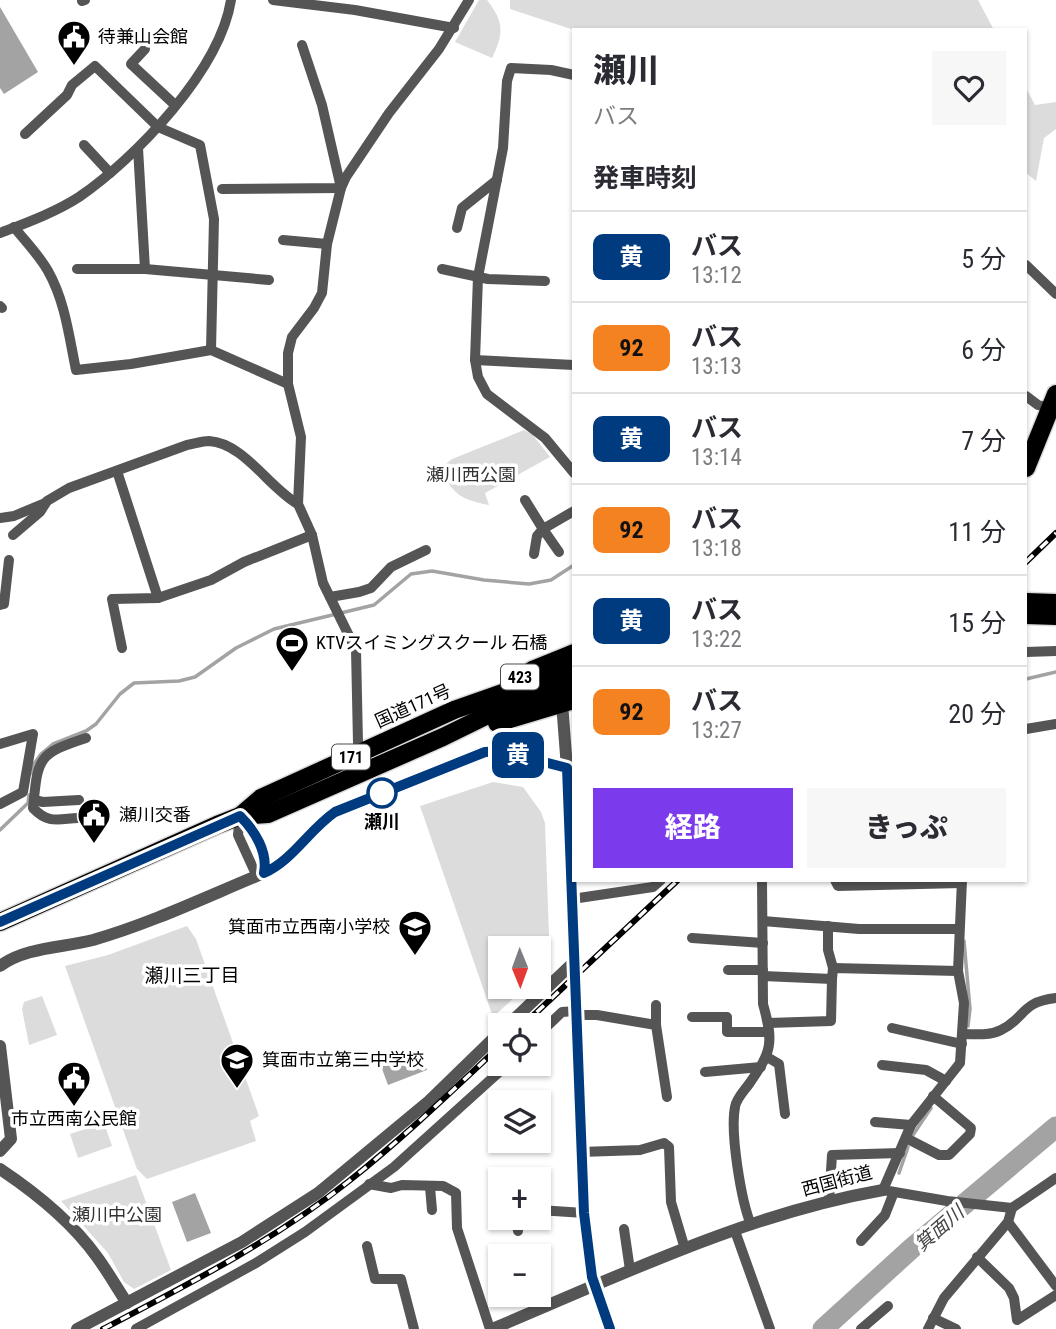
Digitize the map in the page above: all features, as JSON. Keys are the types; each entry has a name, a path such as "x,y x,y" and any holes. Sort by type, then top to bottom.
{"highway":[{"path":"1027,434 1054,404"},
{"path":"1027,466 1054,404"},
{"path":"1027,602 1056,603"},
{"path":"1027,615 1056,616"},
{"name":"423","path":"467,705 530,671 572,654"},
{"name":"国道171号","path":"0,922 240,816 261,798 467,705 572,669"},
{"name":"国道171号","path":"240,816 268,814 494,712 572,684"},
{"name":"423","path":"443,737 568,701"}],"street":[{"path":"0,233 76,199 138,148 158,127 220,39 231,0"},
{"path":"274,0 307,6 356,5 454,28"},
{"path":"362,752 358,743 356,650 323,583 312,535 298,504 301,437 288,384 288,353 292,337 322,293 327,244 341,188 390,113 454,28 469,0"},
{"path":"302,45 321,106 341,188"},
{"path":"145,49 131,64 174,104"},
{"path":"25,134 67,95 72,85 95,66 158,127 200,145 214,219 211,350"},
{"path":"572,75 551,70 510,68 503,148 478,277 475,360 478,377 487,394 545,438 572,471"},
{"path":"84,145 110,173"},
{"path":"138,148 145,270"},
{"path":"457,228 462,208 497,180"},
{"path":"222,189 341,188"},
{"path":"14,227 52,269 66,317 76,370 131,364 211,350 288,384"},
{"path":"283,240 327,244"},
{"path":"1027,266 1056,295"},
{"path":"77,269 145,270 269,280"},
{"path":"442,269 478,277 545,281"},
{"path":"475,360 572,365"},
{"path":"1027,397 1038,405 1054,404"},
{"path":"0,518 14,516 47,502 69,488 187,445 207,441 222,444 237,452 298,504"},
{"path":"117,471 158,598"},
{"path":"524,500 559,552"},
{"path":"13,534 40,512 47,502"},
{"path":"534,554 537,536 543,529 572,512"},
{"path":"122,648 112,599 158,598 211,580 244,562 312,535"},
{"path":"330,597 371,588 391,567 426,550"},
{"path":"0,605 4,604 9,560"},
{"path":"1027,597 1056,597"},
{"path":"1027,624 1056,624"},
{"path":"1027,652 1056,651"},
{"path":"568,701 567,768 584,1213 595,1286 610,1329"},
{"path":"1027,729 1056,724"},
{"path":"0,744 33,734 30,794 33,808 48,820 78,818"},
{"path":"30,794 44,756 56,748 86,738"},
{"path":"0,966 13,956 93,940 264,873 279,866 318,823 335,812 485,752 502,751 567,768"},
{"path":"30,794 43,802 79,800"},
{"path":"0,804 30,794"},
{"path":"240,816 238,835 254,870 264,873"},
{"path":"572,899 653,887 659,882"},
{"path":"751,1225 734,1147 735,1104 764,1062 768,1027 763,1004 762,882"},
{"path":"836,882 838,886 961,882"},
{"name":"西国街道","path":"491,1329 630,1270 751,1225 829,1202 888,1191 911,1125 960,1063 964,1003 958,971 961,882"},
{"path":"763,921 859,929 958,929"},
{"path":"692,1017 727,1017 727,1032 768,1027 832,1026 828,926"},
{"path":"692,938 763,943"},
{"path":"521,1013 574,962"},
{"path":"728,970 832,974 958,971"},
{"path":"892,1028 905,1036 962,1039 1003,1029 1038,1000 1056,998"},
{"path":"656,1005 656,1025 667,1097"},
{"path":"551,1023 562,1013 576,1013 656,1025"},
{"path":"77,1329 242,1242 318,1193 429,1101 488,1044"},
{"path":"0,1046 11,1139 0,1152"},
{"path":"897,1054 898,1066"},
{"path":"705,1072 764,1062 779,1064 787,1108"},
{"path":"882,1065 926,1070 946,1081"},
{"path":"136,1329 285,1245 394,1167 495,1076"},
{"path":"906,1138 939,1155 949,1155 970,1134 971,1128 933,1096"},
{"path":"876,1122 911,1125"},
{"path":"581,1152 640,1150 664,1143 669,1147 671,1202 685,1249"},
{"path":"829,1202 832,1155 900,1153"},
{"path":"0,1168 53,1209 76,1231 97,1256 127,1303"},
{"path":"861,1241 885,1215 888,1191 1012,1208 1056,1178"},
{"path":"369,1184 391,1188 402,1185 443,1186 456,1193 457,1228 491,1329"},
{"path":"430,1187 432,1210"},
{"path":"928,1329 944,1298 1008,1222 1012,1208"},
{"path":"551,1211 584,1213"},
{"path":"1008,1222 1056,1286"},
{"path":"624,1228 630,1270"},
{"path":"735,1231 770,1329"},
{"path":"367,1246 375,1279 401,1279 414,1329"},
{"path":"977,1257 1009,1288 1014,1298 1017,1320 1056,1295"},
{"path":"861,1329 888,1306"},
{"path":"933,1318 956,1329"}],"green space":[{"path":"479,0 487,0 499,21 499,41 492,58 455,42"},
{"path":"510,0 978,0 993,28 572,29 510,9"},
{"path":"1027,90 1035,105 1056,102 1056,129 1044,138 1036,181 1027,174"},
{"name":"瀬川西公園","path":"524,430 532,434 550,457 485,493 489,505 458,494 439,469 452,459"},
{"path":"493,782 523,787 541,812 545,823 549,936 488,936 488,999 513,999 497,1013 492,1013 420,806"},
{"path":"187,926 196,939 259,1116 250,1121 256,1141 147,1179 137,1169 65,966 108,955"},
{"path":"42,996 57,1035 29,1045 22,1009 24,1002"},
{"path":"104,1123 112,1146 78,1158 70,1134"},
{"name":"瀬川中公園","path":"136,1175 171,1270 134,1289 124,1282 108,1253 61,1201"}],"shaded area":[{"path":"0,7 38,72 4,94 0,88"},
{"path":"420,1051 427,1070 388,1085 381,1066"},
{"path":"195,1193 211,1233 187,1242 172,1202"}],"waterway":[{"path":"33,774 34,764 41,754 53,744 86,731 96,724 120,694 134,683 179,681 195,677 236,648 274,629 374,605 411,574 432,571 529,584 551,580 572,566"},
{"path":"1027,679 1056,672"},
{"path":"0,830 28,803 29,795"},
{"path":"964,941 970,1009 968,1026"},
{"path":"913,1135 931,1108"},
{"name":"箕面川","path":"823,1329 912,1248 1056,1127"},
{"path":"899,1173 908,1147"}],"railway":[{"path":"1027,561 1056,533"},
{"path":"536,1013 676,882"},
{"path":"103,1329 230,1261 321,1202 388,1149 488,1057"}],"bus line":[{"name":"黄","path":"0,922 240,816 253,829 266,862 264,873 279,866 318,823 335,812 485,752 502,751 567,768 584,1213 592,1277 610,1329"}],"place":[{"name":"待兼山会館","path":"74,67"},
{"name":"KTVスイミングスクール 石橋","path":"292,673"},
{"name":"瀬川","path":"382,793"},
{"name":"瀬川交番","path":"94,845"},
{"name":"箕面市立西南小学校","path":"415,957"},
{"name":"箕面市立第三中学校","path":"237,1090"},
{"name":"市立西南公民館","path":"74,1108"}],"district":[{"name":"瀬川三丁目","path":"192,975"}]}
